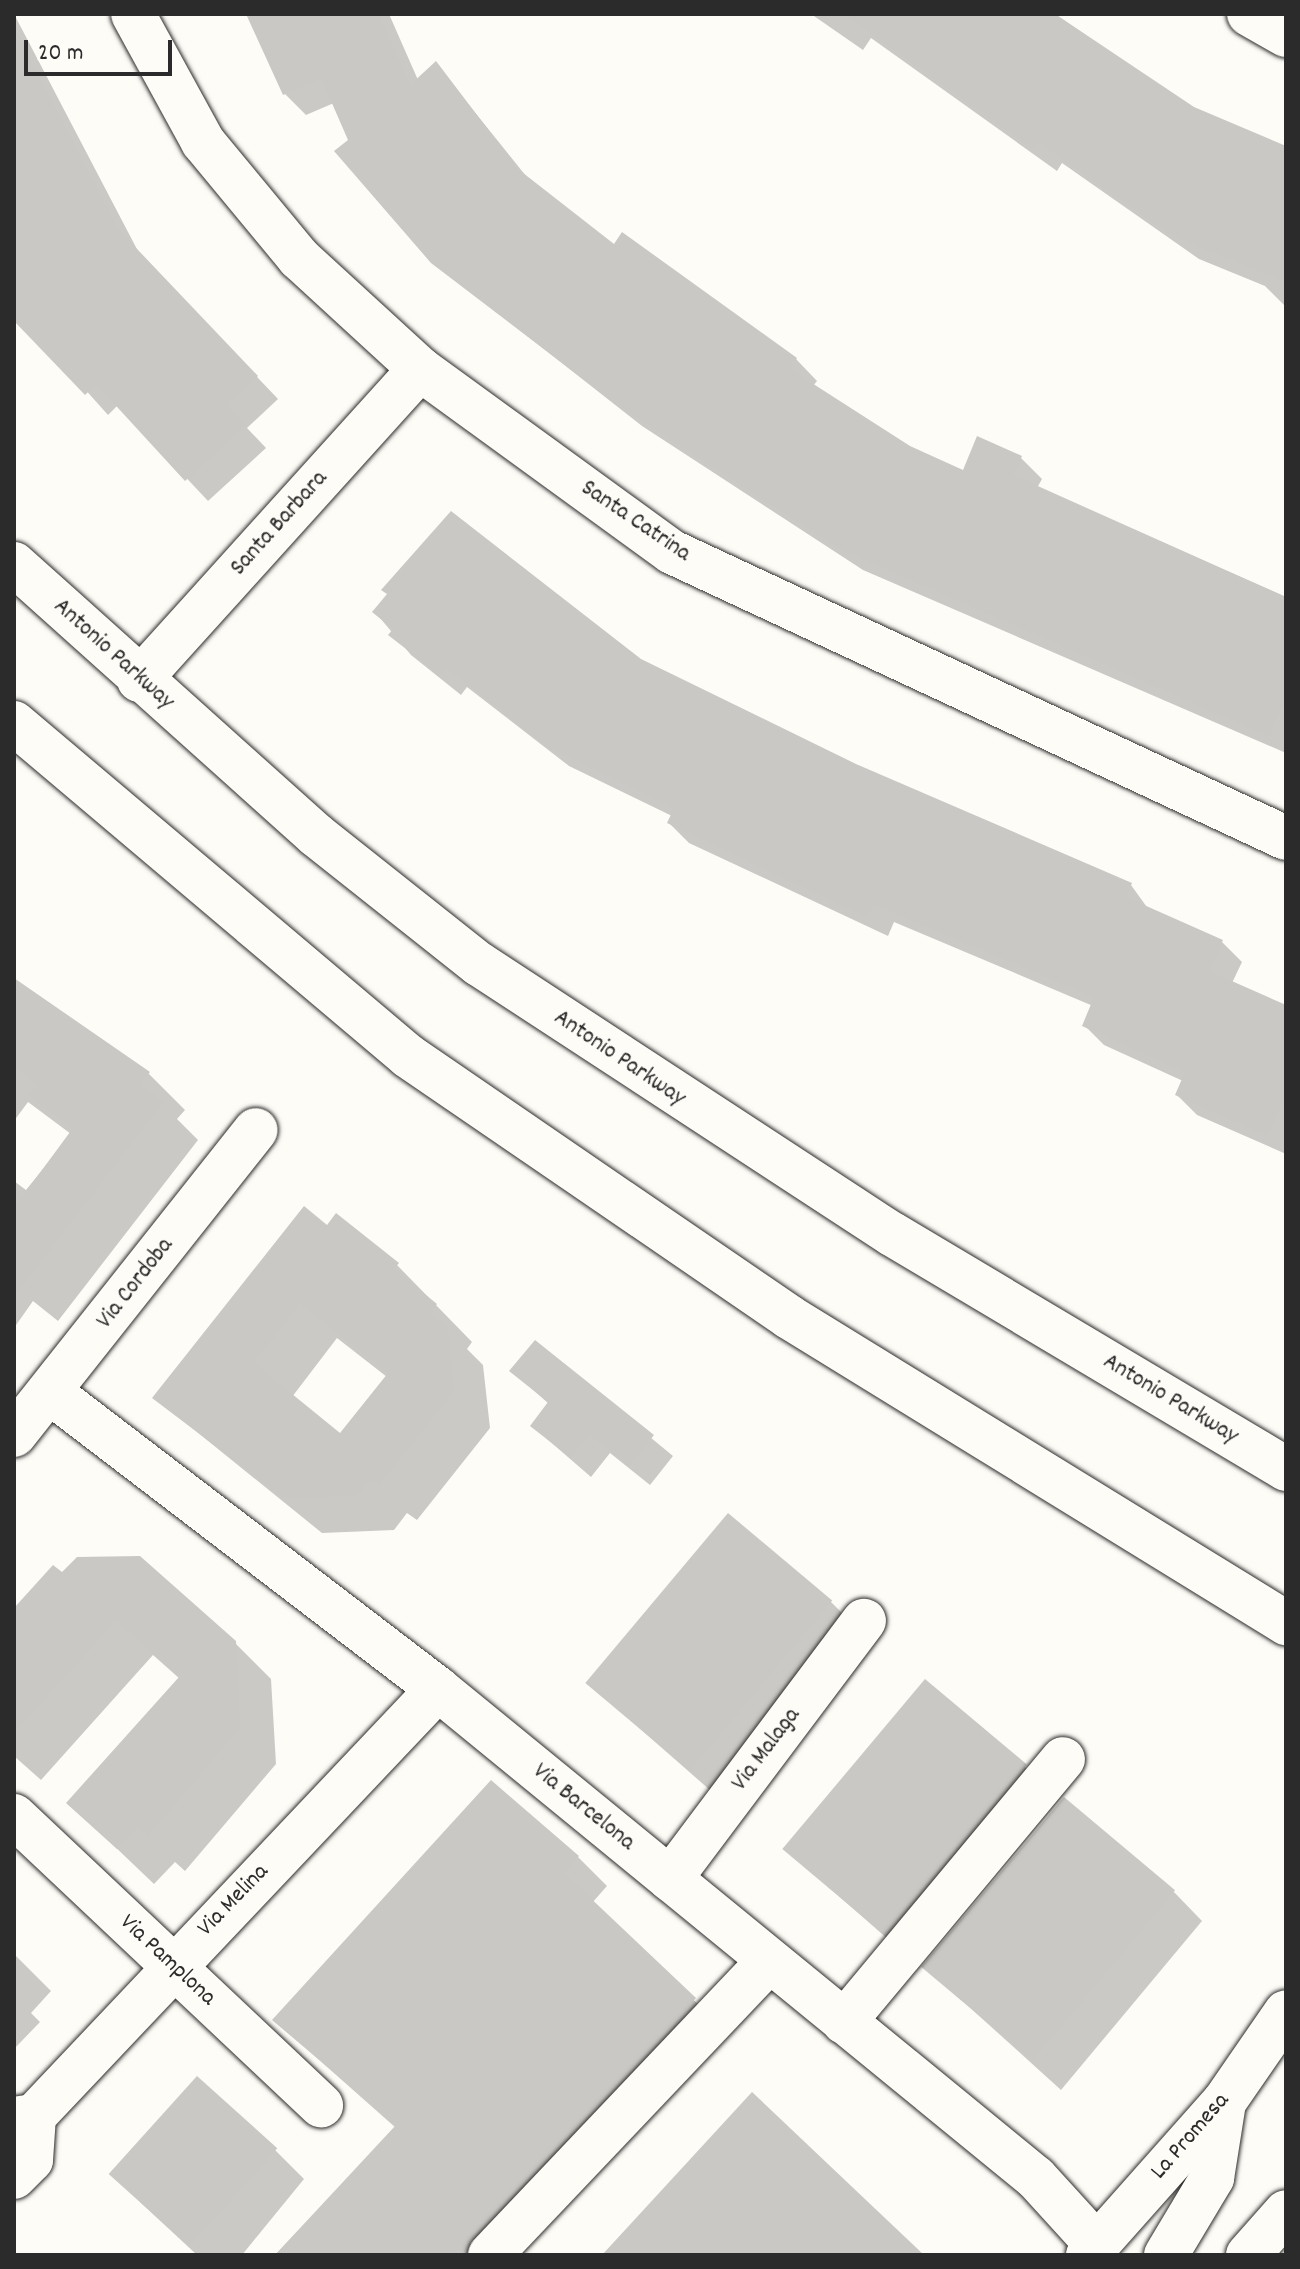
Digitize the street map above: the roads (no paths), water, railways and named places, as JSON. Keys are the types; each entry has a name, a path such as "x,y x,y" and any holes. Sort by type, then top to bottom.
{"street":[{"name":"Santa Catrina","path":"133,14 203,142 299,258 420,369 672,552 1286,838"},
{"path":"1249,14 1286,35"},
{"name":"Santa Barbara","path":"139,680 420,369"},
{"name":"Antonio Parkway","path":"14,564 139,680 316,835 479,964 664,1091 1286,1469"},
{"path":"14,723 408,1056 789,1317 1286,1623"},
{"name":"Via Cordoba","path":"14,1435 51,1393 256,1130"},
{"name":"Via Barcelona","path":"51,1393 438,1689 1036,2178 1093,2250"},
{"name":"Via Malaga","path":"670,1879 864,1621"},
{"name":"Via Melina","path":"14,2177 31,2160 24,2117 438,1689"},
{"path":"844,2022 1063,1759"},
{"name":"Via Pamplona","path":"14,1816 321,2105"},
{"path":"490,2255 769,1961"},
{"name":"La Promesa","path":"1093,2250 1224,2102 1286,2012"},
{"path":"1166,2255 1212,2178 1224,2102"},
{"path":"1248,2255 1286,2212"}]}
